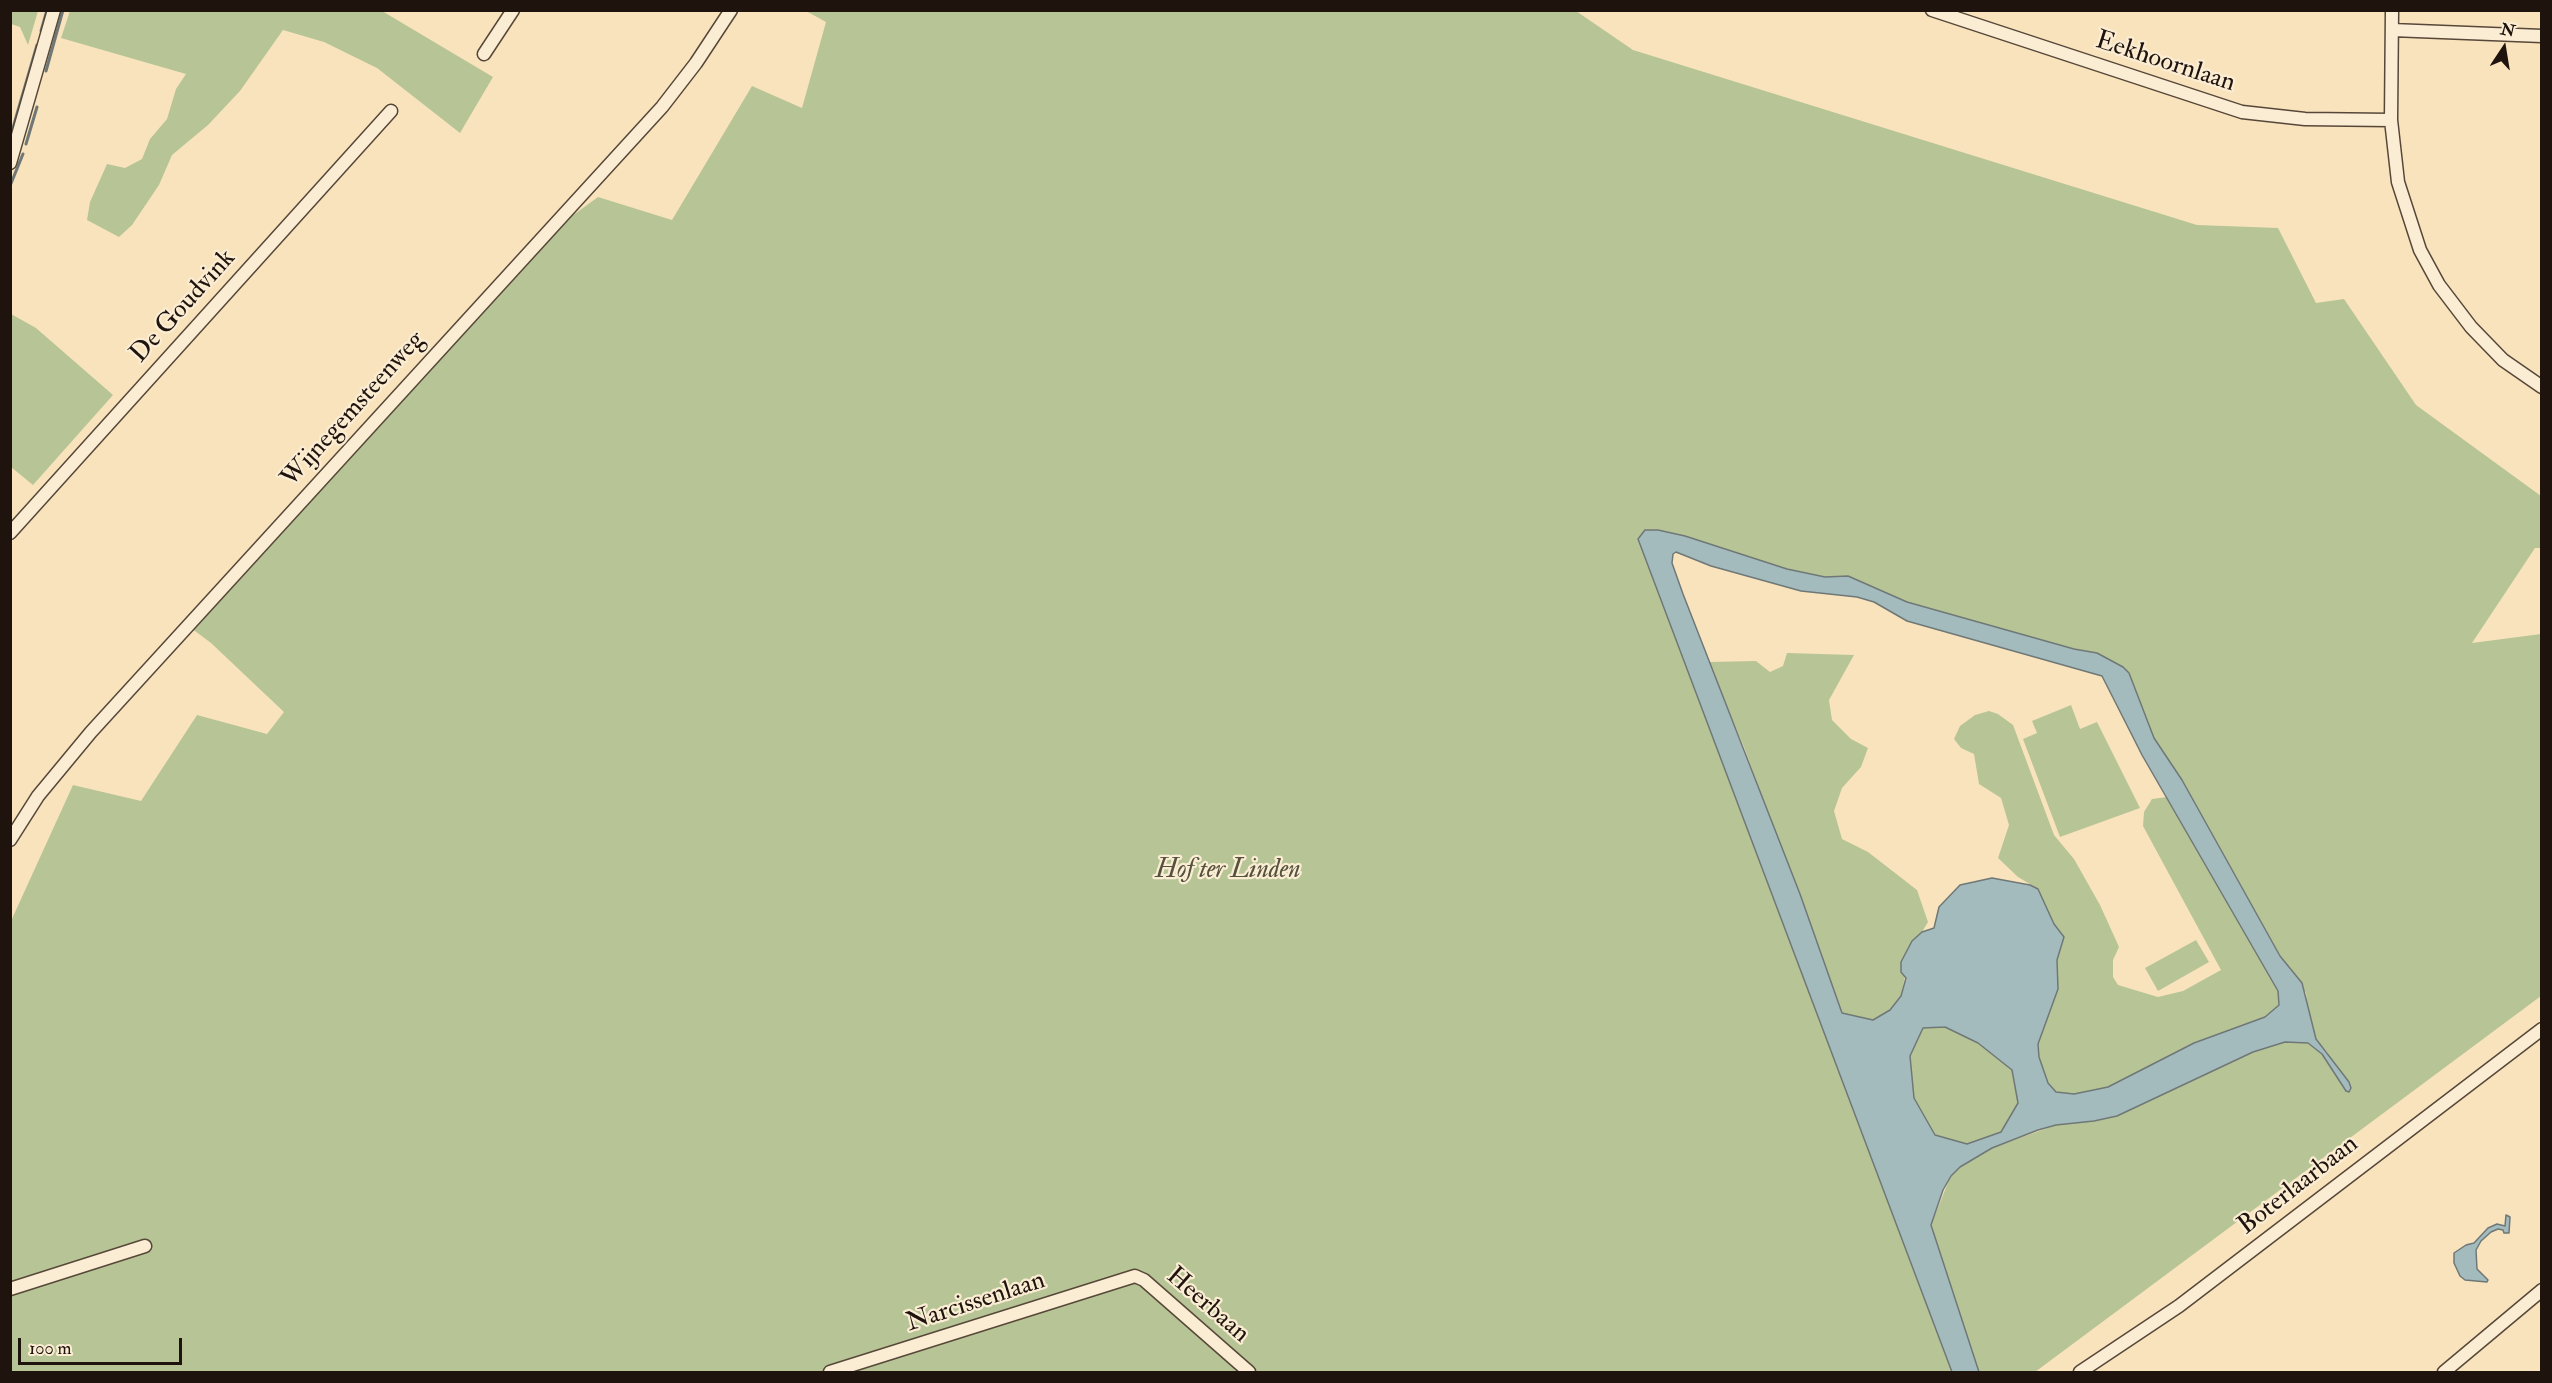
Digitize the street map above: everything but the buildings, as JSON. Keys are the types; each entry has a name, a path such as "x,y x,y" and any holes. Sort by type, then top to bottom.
{"street":[{"path":"10,163 54,10"},
{"path":"484,54 513,10"},
{"name":"Wijnegemsteenweg","path":"10,840 38,796 92,732 662,107 696,63 731,10"},
{"name":"Eekhoornlaan","path":"1932,10 2242,112 2304,119 2391,120"},
{"path":"2392,10 2391,120 2398,182 2420,249 2439,285 2471,327 2503,360 2541,387"},
{"path":"2392,30 2541,36"},
{"name":"De Goudvink","path":"10,533 391,111"},
{"name":"Boterlaarbaan","path":"2080,1372 2179,1306 2541,1029"},
{"path":"10,1289 145,1246"},
{"name":"Narcissenlaan","path":"831,1372 1135,1276"},
{"name":"Heerbaan","path":"1135,1276 1144,1280 1249,1372"},
{"path":"2444,1372 2541,1290"}],"green space":[{"path":"11,10 38,11 28,45 20,27 11,24"},
{"path":"70,11 382,11 493,77 460,133 377,68 324,42 283,30 240,91 208,125 172,155 159,185 132,225 119,237 87,220 90,202 107,164 125,168 142,159 150,139 167,119 176,89 186,74 61,38"},
{"name":"Hof ter Linden","path":"806,11 1576,11 1633,50 2197,225 2278,228 2316,303 2344,299 2416,405 2541,496 2541,548 2535,548 2472,643 2541,634 2541,996 2035,1372 1979,1372 1931,1225 1951,1175 1992,1148 2056,1125 2117,1116 2253,1052 2285,1042 2307,1043 2322,1054 2331,1066 2328,1053 2316,1039 2308,1013 2306,993 2280,956 2182,780 2154,738 2129,673 2123,667 2097,653 2074,649 1907,602 1848,576 1825,577 1787,569 1685,536 1658,530 1645,530 1639,539 1952,1372 11,1372 11,921 73,785 141,801 197,715 267,734 284,712 211,643 191,628 561,224 598,197 672,220 752,86 802,108 826,22"},
{"path":"11,314 36,328 113,395 33,485 11,467"},
{"path":"1787,653 1854,655 1829,700 1832,720 1851,739 1868,748 1861,767 1842,788 1834,811 1842,839 1868,852 1917,890 1928,922 1922,932 1912,941 1901,996 1890,1010 1873,1020 1842,1014 1800,894 1784,858 1744,747 1708,662 1756,661 1770,672 1783,666"},
{"path":"2071,705 2080,729 2097,722 2140,808 2060,837 2023,739 2037,733 2032,721"},
{"path":"1989,711 1998,714 2013,725 2054,835 2074,859 2100,905 2119,947 2113,960 2113,977 2118,985 2158,997 2183,991 2221,970 2143,826 2144,812 2152,799 2167,797 2278,991 2280,998 2277,1008 2265,1017 2194,1043 2108,1087 2074,1094 2056,1092 2048,1083 2039,1057 2038,1044 2058,989 2057,960 2064,937 2054,924 2038,889 2018,877 1998,858 2009,825 2001,798 1979,784 1974,754 1961,748 1954,739 1960,726 1975,715"},
{"path":"2196,940 2209,962 2158,991 2145,968"},
{"path":"1945,1027 1978,1043 2012,1070 2018,1103 2001,1132 1967,1144 1935,1135 1914,1098 1910,1056 1923,1028"}],"water":[{"path":"1645,530 1658,530 1685,536 1787,569 1825,577 1848,576 1907,602 2074,649 2097,653 2123,667 2129,673 2154,738 2182,780 2280,956 2302,983 2316,1039 2349,1082 2351,1088 2349,1092 2346,1091 2322,1054 2308,1043 2285,1042 2253,1052 2117,1116 2038,1130 1992,1148 1960,1167 1951,1176 1943,1190 1931,1225 1979,1372 1952,1372 1638,539","holes":["1676,552 1711,566 1801,591 1857,597 1874,602 1907,621 2102,676 2142,755 2278,991 2279,1005 2265,1017 2194,1043 2108,1087 2074,1094 2056,1092 2048,1083 2039,1057 2038,1044 2058,989 2057,960 2064,937 2054,924 2038,889 2030,885 1992,878 1960,885 1939,907 1934,928 1922,932 1912,941 1901,962 1901,972 1906,978 1901,996 1890,1010 1873,1020 1842,1013 1800,894 1683,594 1672,563 1673,554","1945,1027 1978,1043 2012,1070 2018,1103 2001,1132 1967,1144 1935,1135 1914,1098 1910,1056 1923,1028"]},
{"path":"2506,1215 2510,1217 2509,1233 2498,1229 2491,1232 2481,1241 2476,1250 2477,1269 2488,1280 2487,1282 2465,1280 2460,1276 2454,1263 2454,1253 2474,1243 2488,1228 2497,1224 2505,1226"}],"waterway":[{"path":"41,31 47,10"},
{"path":"46,71 63,10"},
{"path":"10,138 37,45"},
{"path":"26,144 37,107"},
{"path":"10,186 23,154"}]}
